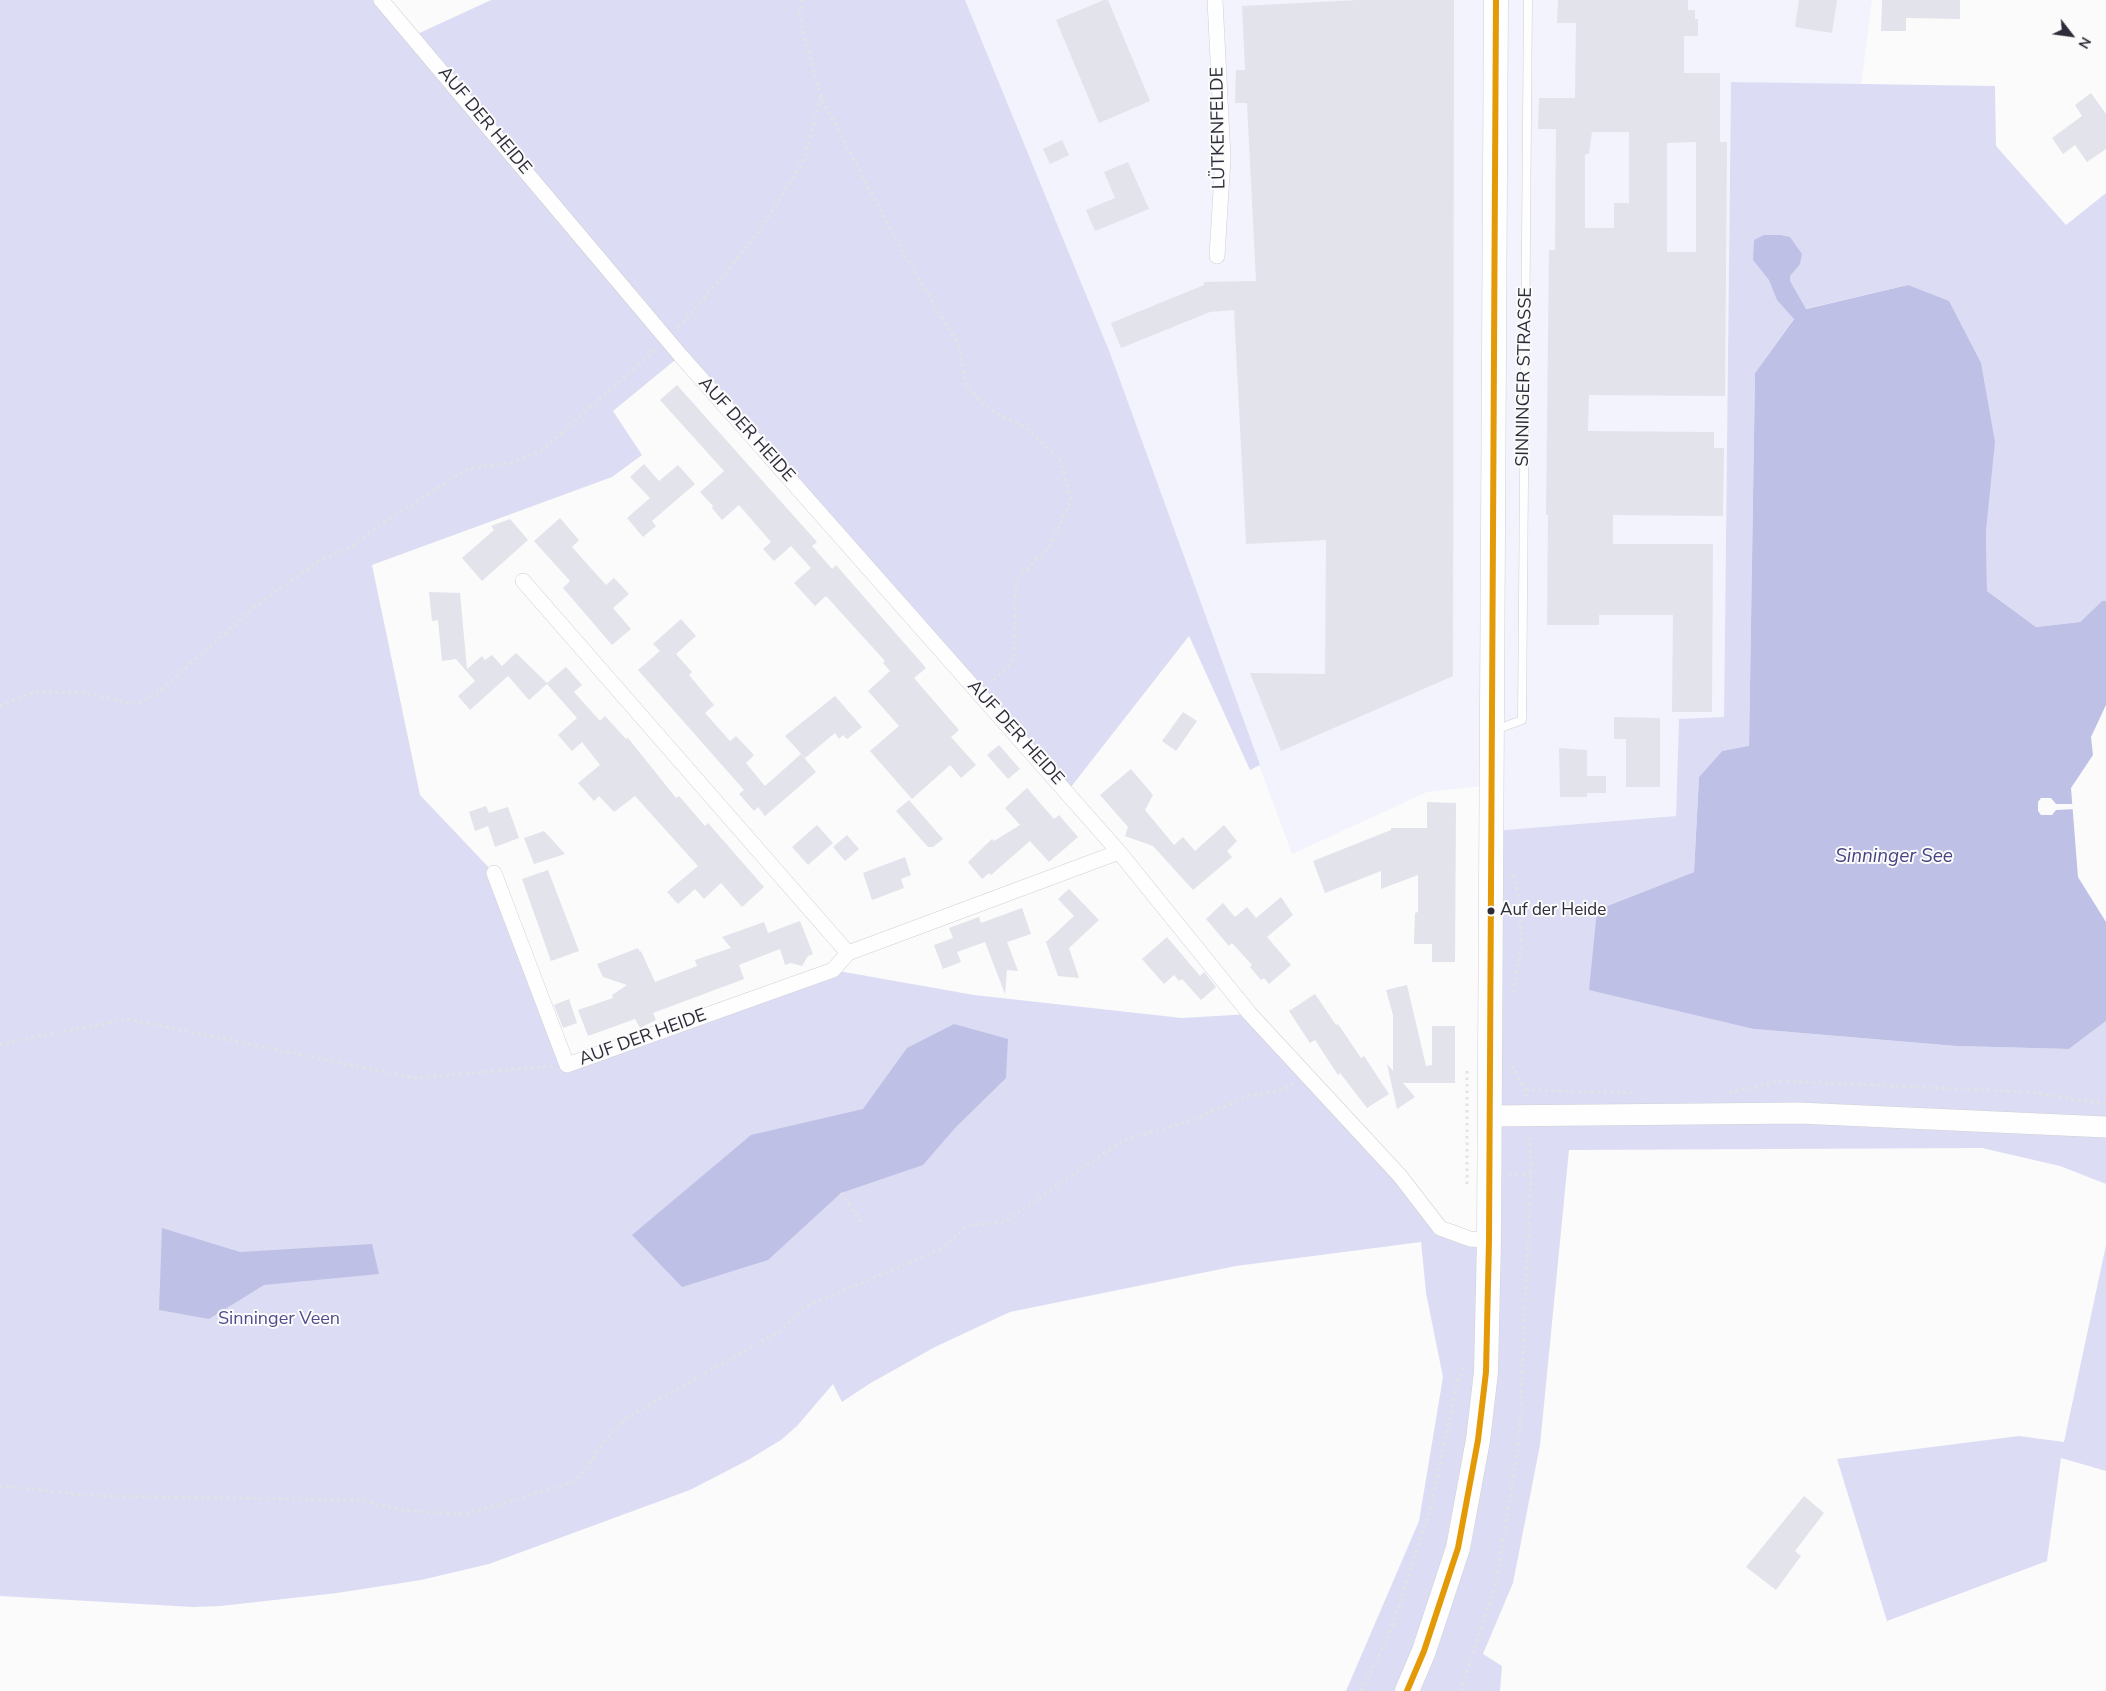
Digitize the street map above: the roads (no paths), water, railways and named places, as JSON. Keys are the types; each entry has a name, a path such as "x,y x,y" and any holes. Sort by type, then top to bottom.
{"main road":[{"name":"SINNINGER STRASSE","path":"1407,1691 1424,1650 1458,1548 1472,1474 1486,1372 1490,1240 1478,1116 1492,911 1491,732 1496,0"},
{"path":"1478,1116 1799,1113 2106,1127"}],"street":[{"name":"AUF DER HEIDE","path":"381,0 667,340 1119,852 1250,1014 1400,1176 1440,1228 1470,1239 1490,1240"},
{"name":"LÜTKENFELDE","path":"1215,0 1223,158 1217,256"},
{"path":"523,581 848,953"},
{"name":"AUF DER HEIDE","path":"494,873 567,1065 833,970 848,953 1119,852"}],"lane":[{"name":"SINNINGER STRASSE","path":"1491,732 1522,720 1528,0"}],"water":[{"name":"Sinninger See","path":"1764,235 1790,237 1802,254 1800,264 1790,276 1790,281 1806,309 1908,285 1949,301 1981,363 1995,442 1986,530 1987,591 2036,627 2080,622 2102,601 2106,601 2106,705 2091,737 2093,755 2071,788 2078,877 2106,922 2106,1021 2069,1049 1956,1046 1754,1029 1589,990 1597,910 1694,872 1699,777 1722,751 1749,746 1755,373 1794,319 1777,300 1769,280 1753,260 1754,240"},
{"path":"954,1024 1008,1039 1006,1078 955,1128 923,1165 841,1193 768,1260 682,1287 632,1235 751,1135 863,1109 907,1048"},
{"path":"162,1228 240,1252 372,1244 379,1274 264,1285 209,1319 159,1310"}],"place":[{"name":"Auf der Heide","path":"1491,911"}],"park label":[{"name":"Sinninger Veen","path":"279,1320"}]}
